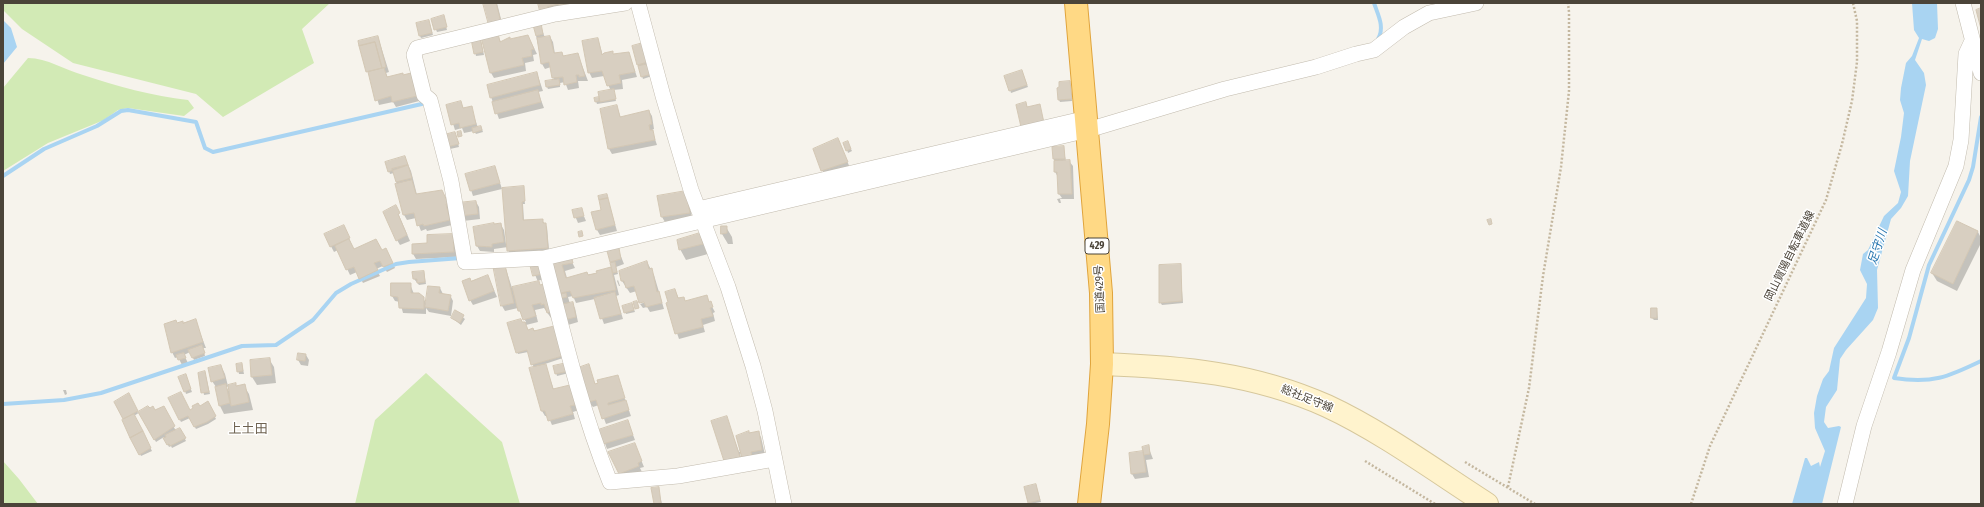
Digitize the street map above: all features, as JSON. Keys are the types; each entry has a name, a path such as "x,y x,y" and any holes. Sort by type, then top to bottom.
{"highway":[{"name":"国道429号","path":"1076,3 1088,125 1101,293 1102,364 1098,424 1089,504"}],"main road":[{"name":"総社足守線","path":"1102,364 1158,366 1218,372 1278,387 1327,406 1371,431 1487,504"}],"street":[{"path":"625,3 555,14 416,48 414,55 424,95 430,100 449,174 465,262 544,258 700,215 1088,125 1316,67 1356,54 1374,50 1404,27 1428,13 1475,3"},
{"path":"638,3 663,96 700,215 728,286 751,359 765,411 784,504"},
{"path":"1963,3 1981,73"},
{"path":"1845,504 1864,426 1889,352 1913,270 1956,166 1961,140 1966,54 1972,41"},
{"path":"544,258 571,362 600,457 610,482 678,476 774,459"}],"path":[{"path":"1508,487 1529,388 1543,276 1561,167 1569,91 1570,18 1568,3"},
{"name":"岡山賀陽自転車道線","path":"1691,504 1710,446 1826,200 1842,144 1852,101 1857,62 1857,21 1853,3"},
{"path":"1365,461 1435,504"},
{"path":"1466,462 1536,504"}],"green space":[{"path":"3,3 330,3 302,29 314,63 223,117 196,94 73,63 22,29 3,10"},
{"path":"28,58 49,62 76,73 121,87 161,96 188,100 194,108 184,116 128,108 118,110 104,120 48,143 3,171 3,88"},
{"path":"426,373 502,442 520,504 355,504 375,420"},
{"path":"3,461 19,479 38,504 3,504"}],"water":[{"name":"足守川","path":"1912,3 1937,3 1938,29 1935,38 1929,41 1922,39 1915,60 1924,73 1926,85 1910,161 1908,196 1901,208 1891,219 1877,270 1878,308 1873,320 1846,350 1840,359 1837,390 1826,407 1824,422 1828,428 1841,427 1822,504 1792,504 1805,458 1807,458 1811,466 1819,462 1820,467 1825,451 1815,428 1814,413 1817,396 1823,379 1829,371 1834,348 1866,298 1867,284 1860,270 1863,254 1868,250 1884,216 1898,203 1901,192 1894,171 1904,113 1900,100 1901,88 1906,63 1912,56 1919,38 1914,30"},
{"path":"3,20 11,28 17,47 3,64"}],"building":[{"path":"483,3 496,3 501,22 489,25"},
{"path":"538,3 570,4 559,7 558,4 540,11"},
{"path":"1981,8 1981,29 1976,10"},
{"path":"444,15 447,27 434,30 431,19"},
{"path":"429,20 432,33 419,36 416,23"},
{"path":"541,23 543,34 536,36 533,25"},
{"path":"498,33 500,42 510,37 510,39 528,35 534,49 531,50 532,56 522,58 524,65 490,73 481,37"},
{"path":"378,36 386,67 382,68 375,42 359,46 358,41"},
{"path":"550,36 554,53 562,52 563,56 578,53 585,76 579,77 579,75 576,75 577,82 564,85 563,77 552,78 549,62 541,64 537,38"},
{"path":"480,37 483,52 474,54 471,39"},
{"path":"598,38 602,55 613,51 613,54 629,52 635,72 619,75 621,83 607,86 602,71 588,73 582,41"},
{"path":"375,42 382,68 366,72 359,46"},
{"path":"643,43 648,62 637,65 632,46"},
{"path":"649,64 652,74 641,77 638,66"},
{"path":"384,68 387,77 415,72 421,95 392,102 391,96 375,101 368,72"},
{"path":"1022,70 1027,85 1009,91 1004,76"},
{"path":"537,72 540,85 490,98 487,85"},
{"path":"559,79 560,85 546,87 545,81"},
{"path":"1070,81 1072,99 1058,100 1057,88 1059,87 1059,82"},
{"path":"614,89 616,99 600,102 598,92"},
{"path":"538,90 541,102 495,114 492,102"},
{"path":"599,97 599,101 595,102 594,98"},
{"path":"461,101 463,108 472,106 476,124 460,128 459,123 451,125 446,105"},
{"path":"1026,102 1027,107 1040,104 1044,123 1021,127 1016,105"},
{"path":"617,105 620,117 649,110 652,124 649,125 650,130 653,130 655,140 608,149 600,109"},
{"path":"481,126 482,130 473,133 472,128"},
{"path":"461,131 462,136 458,137 457,132"},
{"path":"455,132 459,144 447,147 444,135"},
{"path":"838,138 848,162 821,171 813,149"},
{"path":"848,141 851,149 846,151 843,143"},
{"path":"1064,146 1065,159 1053,159 1052,147"},
{"path":"405,156 408,165 388,172 385,162"},
{"path":"1070,160 1072,194 1058,194 1057,172 1054,172 1054,161"},
{"path":"408,165 412,178 396,182 392,169"},
{"path":"495,166 500,183 470,191 465,174"},
{"path":"412,180 416,194 442,190 448,203 446,204 450,220 424,226 423,224 417,226 414,213 403,215 395,184"},
{"path":"524,186 525,201 522,202 523,220 543,219 543,223 546,223 548,248 507,251 502,188"},
{"path":"686,191 690,213 661,217 657,196"},
{"path":"607,194 608,198 599,200 598,196"},
{"path":"608,198 615,225 596,230 591,212 601,210 599,200"},
{"path":"476,201 478,214 459,216 458,203"},
{"path":"396,205 400,213 398,214 407,235 396,241 383,212"},
{"path":"582,208 584,216 574,218 572,210"},
{"path":"1491,219 1492,224 1489,225 1487,220"},
{"path":"1957,221 1978,231 1953,284 1931,273"},
{"path":"501,223 504,242 492,244 492,247 476,246 473,227"},
{"path":"344,225 350,238 330,247 324,234"},
{"path":"721,226 727,226 727,233 721,234"},
{"path":"582,231 583,236 579,237 578,232"},
{"path":"700,233 703,244 679,250 677,240"},
{"path":"453,234 454,252 412,254 412,244 427,243 427,235"},
{"path":"349,239 354,249 376,239 382,250 386,248 393,263 383,267 380,261 374,263 378,270 359,279 354,267 346,270 335,246"},
{"path":"619,248 621,259 610,262 607,251"},
{"path":"572,259 573,263 562,265 566,278 587,272 588,275 597,273 596,271 611,267 616,290 573,298 570,291 556,294 549,264"},
{"path":"647,261 649,269 652,268 657,292 659,291 662,303 646,307 644,302 639,303 634,286 626,288 624,281 621,281 619,271"},
{"path":"615,262 617,272 613,273 610,263"},
{"path":"530,264 541,264 543,274 533,276"},
{"path":"1181,264 1182,301 1159,303 1159,265"},
{"path":"493,265 505,265 514,303 501,306"},
{"path":"424,271 425,282 417,283 417,279 413,279 412,272"},
{"path":"488,275 494,291 469,301 462,281 470,278 471,281"},
{"path":"539,281 540,285 548,283 556,310 547,313 544,304 541,305 541,303 532,305 536,316 523,320 520,311 518,311 512,287"},
{"path":"391,283 411,283 411,293 419,293 424,297 424,309 399,308 398,297 391,296"},
{"path":"428,286 440,287 439,293 451,295 448,311 425,307"},
{"path":"675,289 678,298 684,297 685,301 707,295 709,302 711,301 713,307 710,308 713,316 701,319 703,327 675,334 666,303 668,302 665,292"},
{"path":"615,292 621,314 600,319 594,298"},
{"path":"566,293 567,297 559,299 558,295"},
{"path":"637,301 639,308 635,309 633,302"},
{"path":"573,302 576,317 564,320 560,305"},
{"path":"632,303 634,310 624,313 622,306"},
{"path":"1651,308 1657,308 1657,318 1651,318"},
{"path":"455,310 464,315 460,323 451,318"},
{"path":"196,319 203,342 171,353 164,324 176,320 177,323 183,321 183,323"},
{"path":"521,319 522,322 525,322 528,330 533,328 534,331 554,326 566,355 531,365 527,350 516,353 507,323"},
{"path":"202,345 205,353 192,358 188,350"},
{"path":"184,353 186,358 178,360 176,355"},
{"path":"298,353 306,354 305,361 297,360"},
{"path":"270,358 272,375 251,377 250,360"},
{"path":"242,363 243,371 237,372 236,364"},
{"path":"567,363 569,371 555,374 553,366"},
{"path":"546,364 553,389 574,384 579,404 570,406 573,414 548,421 545,411 541,411 529,368"},
{"path":"589,364 595,384 598,383 597,380 618,375 625,398 608,403 608,405 626,400 629,410 602,419 596,400 589,402 575,369"},
{"path":"221,365 225,378 211,382 208,368"},
{"path":"205,371 209,392 201,393 198,373"},
{"path":"186,374 191,389 184,392 178,377"},
{"path":"236,383 236,386 245,384 249,402 231,406 228,385"},
{"path":"226,384 230,403 219,406 215,387"},
{"path":"181,392 190,410 193,408 192,406 198,403 200,406 208,401 216,416 207,422 194,427 188,416 179,420 168,398"},
{"path":"129,393 138,411 123,419 114,402"},
{"path":"148,406 150,408 153,406 155,410 164,406 175,426 154,440 138,412"},
{"path":"134,414 143,431 130,438 122,420"},
{"path":"727,416 740,457 724,461 711,421"},
{"path":"628,420 633,435 603,444 598,430"},
{"path":"180,428 186,438 170,446 169,444 167,445 163,438 166,437 165,435"},
{"path":"143,431 151,448 139,455 130,438"},
{"path":"749,431 749,433 759,431 762,450 751,452 752,456 742,458 736,436"},
{"path":"635,443 642,461 638,463 639,466 619,474 608,452"},
{"path":"1149,445 1150,454 1144,455 1142,447"},
{"path":"1143,451 1146,472 1131,474 1129,453"},
{"path":"1036,484 1040,500 1028,503 1024,487"},
{"path":"659,487 661,503 654,504 651,488"}],"waterway":[{"path":"1374,3 1381,26 1378,39"},
{"path":"3,176 44,149 97,126 121,111 128,110 196,122 205,148 213,152 426,103"},
{"path":"1981,117 1973,167 1969,180 1929,265 1909,338 1894,378 1907,380 1939,378 1981,361"},
{"path":"3,404 64,400 101,393 242,346 276,345 313,320 336,293 351,284 396,264 461,258"}],"district":[{"name":"上土田","path":"248,429"}]}
